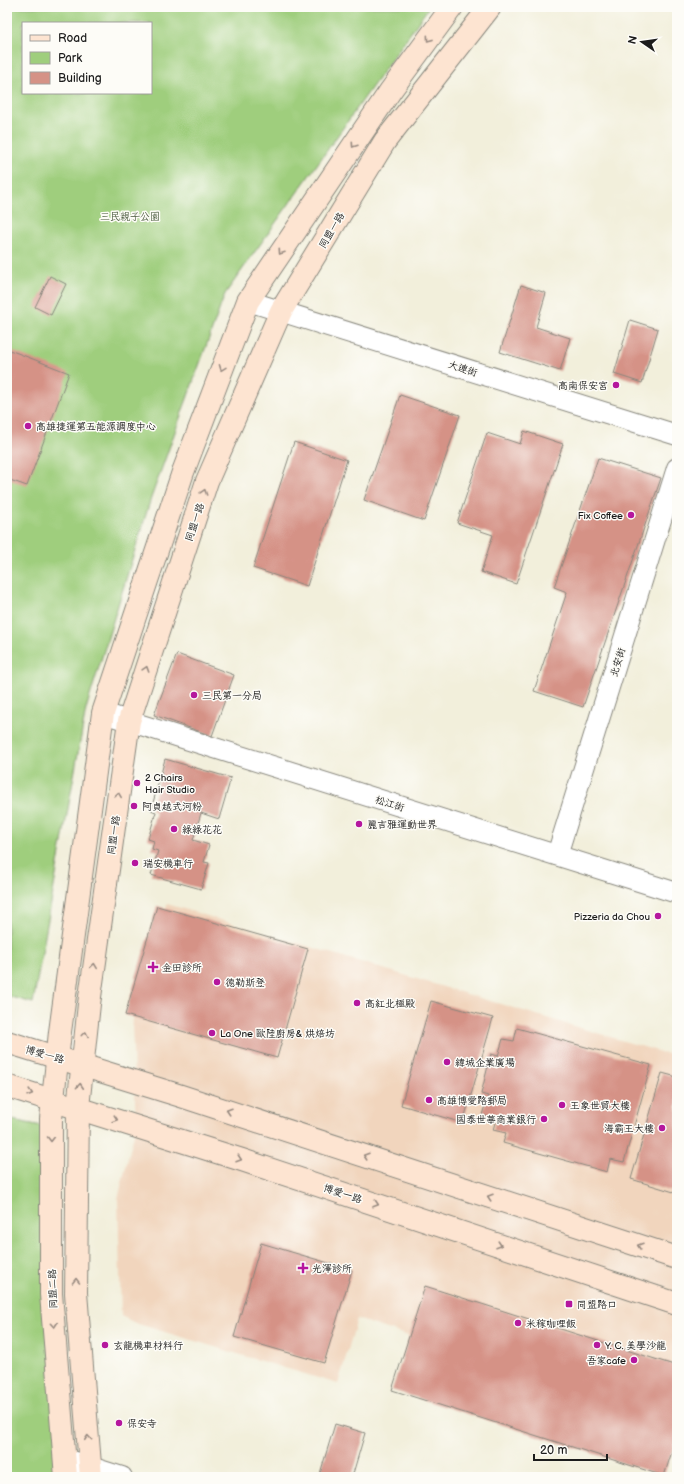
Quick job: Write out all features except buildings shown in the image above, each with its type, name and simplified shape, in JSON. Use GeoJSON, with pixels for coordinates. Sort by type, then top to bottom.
{"type":"FeatureCollection","features":[{"type":"Feature","properties":{"kind":"street"},"geometry":{"type":"LineString","coordinates":[[53,1100],[57,1057],[103,713],[183,472],[248,302],[391,90],[452,7]]}},
{"type":"Feature","properties":{"kind":"street","name":"同盟一路"},"geometry":{"type":"LineString","coordinates":[[78,1107],[82,1064],[129,721],[207,481],[281,311],[385,141],[490,7]]}},
{"type":"Feature","properties":{"kind":"street","name":"大連街"},"geometry":{"type":"LineString","coordinates":[[248,302],[677,435]]}},
{"type":"Feature","properties":{"kind":"street","name":"北安街"},"geometry":{"type":"LineString","coordinates":[[557,855],[677,468]]}},
{"type":"Feature","properties":{"kind":"street","name":"松江街"},"geometry":{"type":"LineString","coordinates":[[103,713],[677,893]]}},
{"type":"Feature","properties":{"kind":"street","name":"博愛一路"},"geometry":{"type":"LineString","coordinates":[[7,1042],[82,1064],[677,1258]]}},
{"type":"Feature","properties":{"kind":"street","name":"博愛一路"},"geometry":{"type":"LineString","coordinates":[[7,1086],[78,1107],[677,1304]]}},
{"type":"Feature","properties":{"kind":"street","name":"同盟二路"},"geometry":{"type":"LineString","coordinates":[[53,1100],[51,1120],[51,1294],[65,1468]]}},
{"type":"Feature","properties":{"kind":"street"},"geometry":{"type":"LineString","coordinates":[[78,1107],[76,1293],[90,1472]]}},
{"type":"Feature","properties":{"kind":"street"},"geometry":{"type":"LineString","coordinates":[[65,1468],[122,1477]]}},
{"type":"Feature","properties":{"kind":"shaded area"},"geometry":{"type":"Polygon","coordinates":[[[167,904],[677,1057],[677,1425],[357,1319],[338,1384],[135,1323],[121,1316],[118,1199],[136,1126],[132,1023],[167,904]]]}},
{"type":"Feature","properties":{"kind":"green space","name":"三民親子公園"},"geometry":{"type":"Polygon","coordinates":[[[7,7],[429,7],[225,294],[151,498],[86,709],[33,1003],[7,996],[7,7]]]}},
{"type":"Feature","properties":{"kind":"green space"},"geometry":{"type":"Polygon","coordinates":[[[7,1119],[42,1126],[65,1477],[7,1477],[7,1119]]]}},
{"type":"Feature","properties":{"kind":"place","name":"高南保安宮"},"geometry":{"type":"Point","coordinates":[616,385]}},
{"type":"Feature","properties":{"kind":"place","name":"高雄捷運第五能源調度中心"},"geometry":{"type":"Point","coordinates":[28,426]}},
{"type":"Feature","properties":{"kind":"place","name":"Fix Coffee"},"geometry":{"type":"Point","coordinates":[631,515]}},
{"type":"Feature","properties":{"kind":"place","name":"三民第一分局"},"geometry":{"type":"Point","coordinates":[194,695]}},
{"type":"Feature","properties":{"kind":"place","name":"2 Chairs Hair Studio"},"geometry":{"type":"Point","coordinates":[137,783]}},
{"type":"Feature","properties":{"kind":"place","name":"阿貞越式河粉"},"geometry":{"type":"Point","coordinates":[134,806]}},
{"type":"Feature","properties":{"kind":"place","name":"麗吉雅運動世界"},"geometry":{"type":"Point","coordinates":[359,824]}},
{"type":"Feature","properties":{"kind":"place","name":"綠綠花花"},"geometry":{"type":"Point","coordinates":[174,829]}},
{"type":"Feature","properties":{"kind":"place","name":"瑞安機車行"},"geometry":{"type":"Point","coordinates":[135,863]}},
{"type":"Feature","properties":{"kind":"place","name":"Pizzeria da Chou"},"geometry":{"type":"Point","coordinates":[658,916]}},
{"type":"Feature","properties":{"kind":"place","name":"金田診所"},"geometry":{"type":"Point","coordinates":[153,967]}},
{"type":"Feature","properties":{"kind":"place","name":"德勒斯登"},"geometry":{"type":"Point","coordinates":[217,982]}},
{"type":"Feature","properties":{"kind":"place","name":"高紅北極殿"},"geometry":{"type":"Point","coordinates":[357,1003]}},
{"type":"Feature","properties":{"kind":"place","name":"La One 歐陸廚房& 烘焙坊"},"geometry":{"type":"Point","coordinates":[212,1033]}},
{"type":"Feature","properties":{"kind":"place","name":"緯城企業廣場"},"geometry":{"type":"Point","coordinates":[447,1062]}},
{"type":"Feature","properties":{"kind":"place","name":"高雄博愛路郵局"},"geometry":{"type":"Point","coordinates":[429,1100]}},
{"type":"Feature","properties":{"kind":"place","name":"王象世貿大樓"},"geometry":{"type":"Point","coordinates":[562,1105]}},
{"type":"Feature","properties":{"kind":"place","name":"國泰世華商業銀行"},"geometry":{"type":"Point","coordinates":[544,1119]}},
{"type":"Feature","properties":{"kind":"place","name":"海霸王大樓"},"geometry":{"type":"Point","coordinates":[662,1128]}},
{"type":"Feature","properties":{"kind":"place","name":"光澤診所"},"geometry":{"type":"Point","coordinates":[303,1268]}},
{"type":"Feature","properties":{"kind":"place","name":"同盟路口"},"geometry":{"type":"Point","coordinates":[569,1304]}},
{"type":"Feature","properties":{"kind":"place","name":"米稼咖哩飯"},"geometry":{"type":"Point","coordinates":[518,1323]}},
{"type":"Feature","properties":{"kind":"place","name":"玄龍機車材料行"},"geometry":{"type":"Point","coordinates":[105,1345]}},
{"type":"Feature","properties":{"kind":"place","name":"Y. C. 美學沙龍"},"geometry":{"type":"Point","coordinates":[597,1345]}},
{"type":"Feature","properties":{"kind":"place","name":"吾家cafe"},"geometry":{"type":"Point","coordinates":[634,1360]}},
{"type":"Feature","properties":{"kind":"place","name":"保安寺"},"geometry":{"type":"Point","coordinates":[119,1423]}}]}
